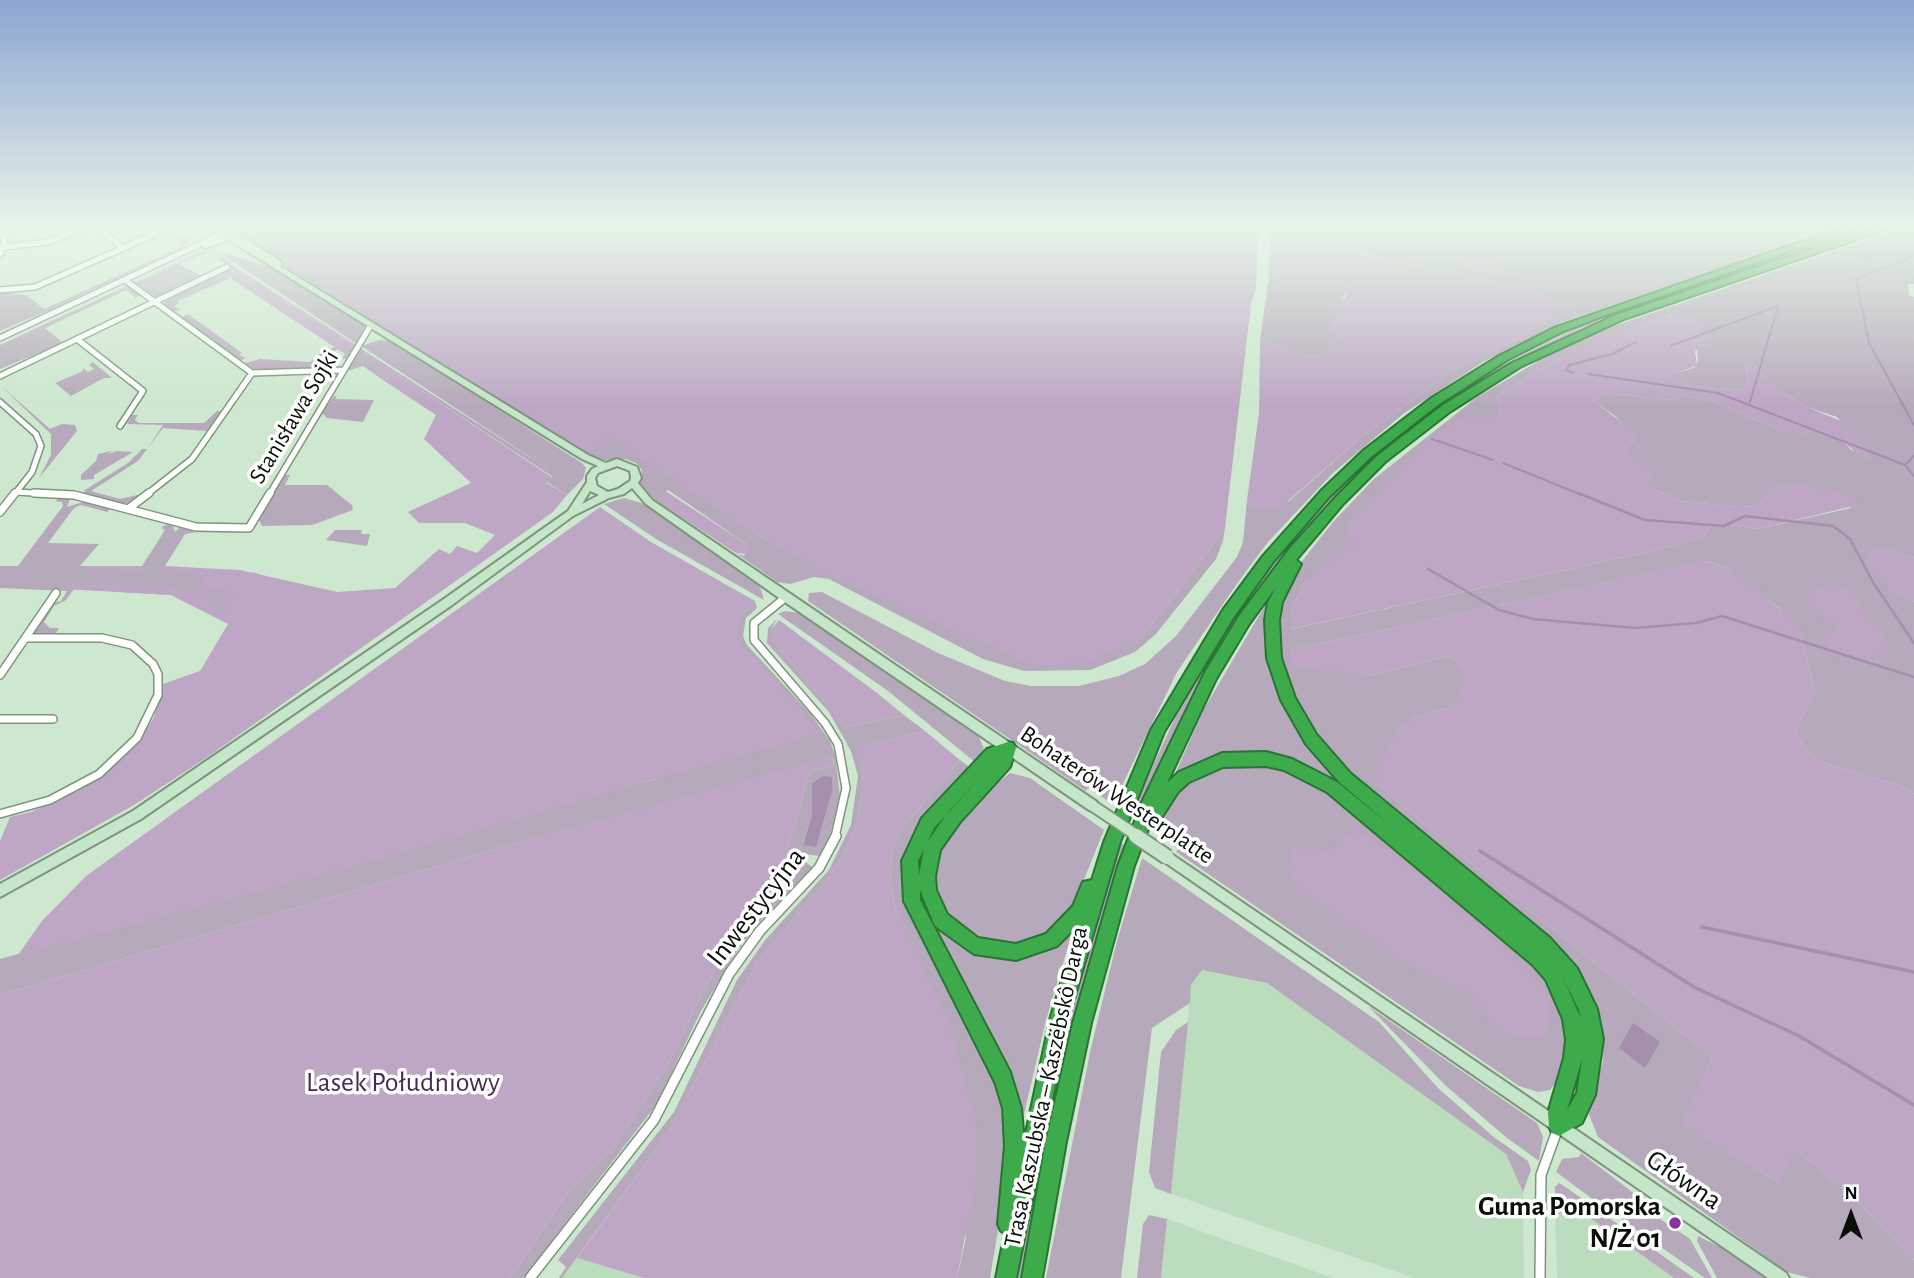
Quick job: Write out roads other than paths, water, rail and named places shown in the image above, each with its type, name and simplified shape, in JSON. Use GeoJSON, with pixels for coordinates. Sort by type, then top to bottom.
{"type":"FeatureCollection","features":[{"type":"Feature","properties":{"kind":"highway","name":"Trasa Kaszubska – Kaszëbskô Darga"},"geometry":{"type":"LineString","coordinates":[[1005,1278],[1060,1016],[1112,842],[1158,730],[1228,614],[1301,519],[1393,432],[1468,380],[1558,330],[1684,287]]}},
{"type":"Feature","properties":{"kind":"highway","name":"Trasa Kaszubska – Kaszëbskô Darga"},"geometry":{"type":"LineString","coordinates":[[1032,1278],[1056,1142],[1082,1023],[1126,866],[1151,800],[1210,676],[1244,620],[1315,526],[1381,459],[1413,433],[1480,386],[1536,355],[1620,317],[1711,287]]}},
{"type":"Feature","properties":{"kind":"highway"},"geometry":{"type":"LineString","coordinates":[[1126,866],[1173,787],[1204,766],[1222,760],[1266,759],[1287,764],[1322,781],[1514,938],[1552,974],[1563,995],[1575,1040],[1573,1058],[1557,1113],[1559,1126],[1575,1116],[1586,1095],[1594,1056],[1588,1009],[1570,974],[1544,944],[1345,778],[1311,739],[1284,691],[1274,658],[1272,620],[1284,581],[1315,526]]}},
{"type":"Feature","properties":{"kind":"highway"},"geometry":{"type":"LineString","coordinates":[[1008,748],[1005,762],[954,817],[932,848],[927,876],[928,890],[941,920],[956,934],[974,946],[1000,951],[1017,952],[1051,940],[1079,911],[1112,842]]}},
{"type":"Feature","properties":{"kind":"highway"},"geometry":{"type":"LineString","coordinates":[[1005,1278],[1015,1146],[1012,1108],[1003,1079],[919,919],[909,883],[911,861],[928,823],[992,754],[1008,748]]}},
{"type":"Feature","properties":{"kind":"main road"},"geometry":{"type":"LineString","coordinates":[[310,287],[599,468]]}},
{"type":"Feature","properties":{"kind":"main road"},"geometry":{"type":"LineString","coordinates":[[0,891],[137,815],[570,514],[607,495],[621,492],[633,483],[636,473],[630,465],[617,462],[599,468],[570,514]]}},
{"type":"Feature","properties":{"kind":"main road","name":"Bohaterów Westerplatte"},"geometry":{"type":"LineString","coordinates":[[633,483],[649,502]]}},
{"type":"Feature","properties":{"kind":"main road"},"geometry":{"type":"LineString","coordinates":[[590,484],[598,493],[607,495]]}},
{"type":"Feature","properties":{"kind":"main road","name":"Bohaterów Westerplatte"},"geometry":{"type":"LineString","coordinates":[[621,492],[649,502],[1559,1126]]}},
{"type":"Feature","properties":{"kind":"main road","name":"Główna"},"geometry":{"type":"LineString","coordinates":[[1559,1126],[1781,1278]]}},
{"type":"Feature","properties":{"kind":"street"},"geometry":{"type":"LineString","coordinates":[[0,290],[37,287]]}},
{"type":"Feature","properties":{"kind":"street"},"geometry":{"type":"LineString","coordinates":[[0,338],[111,287]]}},
{"type":"Feature","properties":{"kind":"street"},"geometry":{"type":"LineString","coordinates":[[134,287],[251,373],[344,370]]}},
{"type":"Feature","properties":{"kind":"street"},"geometry":{"type":"LineString","coordinates":[[0,376],[186,287]]}},
{"type":"Feature","properties":{"kind":"street","name":"Stanisława Sojki"},"geometry":{"type":"LineString","coordinates":[[128,509],[195,527],[249,528],[371,325]]}},
{"type":"Feature","properties":{"kind":"street"},"geometry":{"type":"LineString","coordinates":[[77,339],[144,394],[120,426]]}},
{"type":"Feature","properties":{"kind":"street"},"geometry":{"type":"LineString","coordinates":[[16,492],[71,494],[128,509],[192,459],[251,373]]}},
{"type":"Feature","properties":{"kind":"street"},"geometry":{"type":"LineString","coordinates":[[0,402],[36,434],[41,446],[36,465],[0,512]]}},
{"type":"Feature","properties":{"kind":"street"},"geometry":{"type":"LineString","coordinates":[[0,675],[56,593]]}},
{"type":"Feature","properties":{"kind":"street","name":"Inwestycyjna"},"geometry":{"type":"LineString","coordinates":[[530,1278],[654,1120],[729,974],[760,931],[819,868],[838,831],[846,788],[845,766],[838,744],[825,723],[754,640],[754,624],[786,597]]}},
{"type":"Feature","properties":{"kind":"street"},"geometry":{"type":"LineString","coordinates":[[0,814],[50,800],[99,774],[137,737],[158,695],[158,674],[153,664],[142,651],[132,645],[102,638],[26,638]]}},
{"type":"Feature","properties":{"kind":"street"},"geometry":{"type":"LineString","coordinates":[[0,719],[54,719]]}},
{"type":"Feature","properties":{"kind":"street"},"geometry":{"type":"LineString","coordinates":[[1540,1278],[1541,1175],[1559,1126]]}},
{"type":"Feature","properties":{"kind":"waterway"},"geometry":{"type":"LineString","coordinates":[[1858,287],[1869,343],[1914,425]]}},
{"type":"Feature","properties":{"kind":"waterway"},"geometry":{"type":"LineString","coordinates":[[1670,346],[1778,306],[1749,405]]}},
{"type":"Feature","properties":{"kind":"waterway"},"geometry":{"type":"LineString","coordinates":[[1574,373],[1566,370],[1569,365],[1612,354],[1636,342]]}},
{"type":"Feature","properties":{"kind":"waterway"},"geometry":{"type":"LineString","coordinates":[[1588,374],[1718,393],[1749,405]]}},
{"type":"Feature","properties":{"kind":"waterway"},"geometry":{"type":"LineString","coordinates":[[1749,405],[1905,465]]}},
{"type":"Feature","properties":{"kind":"waterway"},"geometry":{"type":"LineString","coordinates":[[1432,439],[1493,460]]}},
{"type":"Feature","properties":{"kind":"waterway"},"geometry":{"type":"LineString","coordinates":[[1905,465],[1914,456]]}},
{"type":"Feature","properties":{"kind":"waterway"},"geometry":{"type":"LineString","coordinates":[[1503,463],[1582,495]]}},
{"type":"Feature","properties":{"kind":"waterway"},"geometry":{"type":"LineString","coordinates":[[1905,465],[1914,476]]}},
{"type":"Feature","properties":{"kind":"waterway"},"geometry":{"type":"LineString","coordinates":[[1578,493],[1645,520],[1724,526],[1745,516],[1833,526],[1850,539],[1874,584],[1914,643]]}},
{"type":"Feature","properties":{"kind":"waterway"},"geometry":{"type":"LineString","coordinates":[[1428,569],[1499,610],[1533,619],[1635,628],[1696,623],[1722,616],[1914,677]]}},
{"type":"Feature","properties":{"kind":"waterway"},"geometry":{"type":"LineString","coordinates":[[1480,851],[1694,987],[1799,1036],[1914,1105]]}},
{"type":"Feature","properties":{"kind":"waterway"},"geometry":{"type":"LineString","coordinates":[[1702,927],[1914,972]]}},
{"type":"Feature","properties":{"kind":"place","name":"Guma Pomorska N/Ż 01"},"geometry":{"type":"Point","coordinates":[1675,1223]}},
{"type":"Feature","properties":{"kind":"park label","name":"Lasek Południowy"},"geometry":{"type":"Point","coordinates":[403,1083]}}]}
